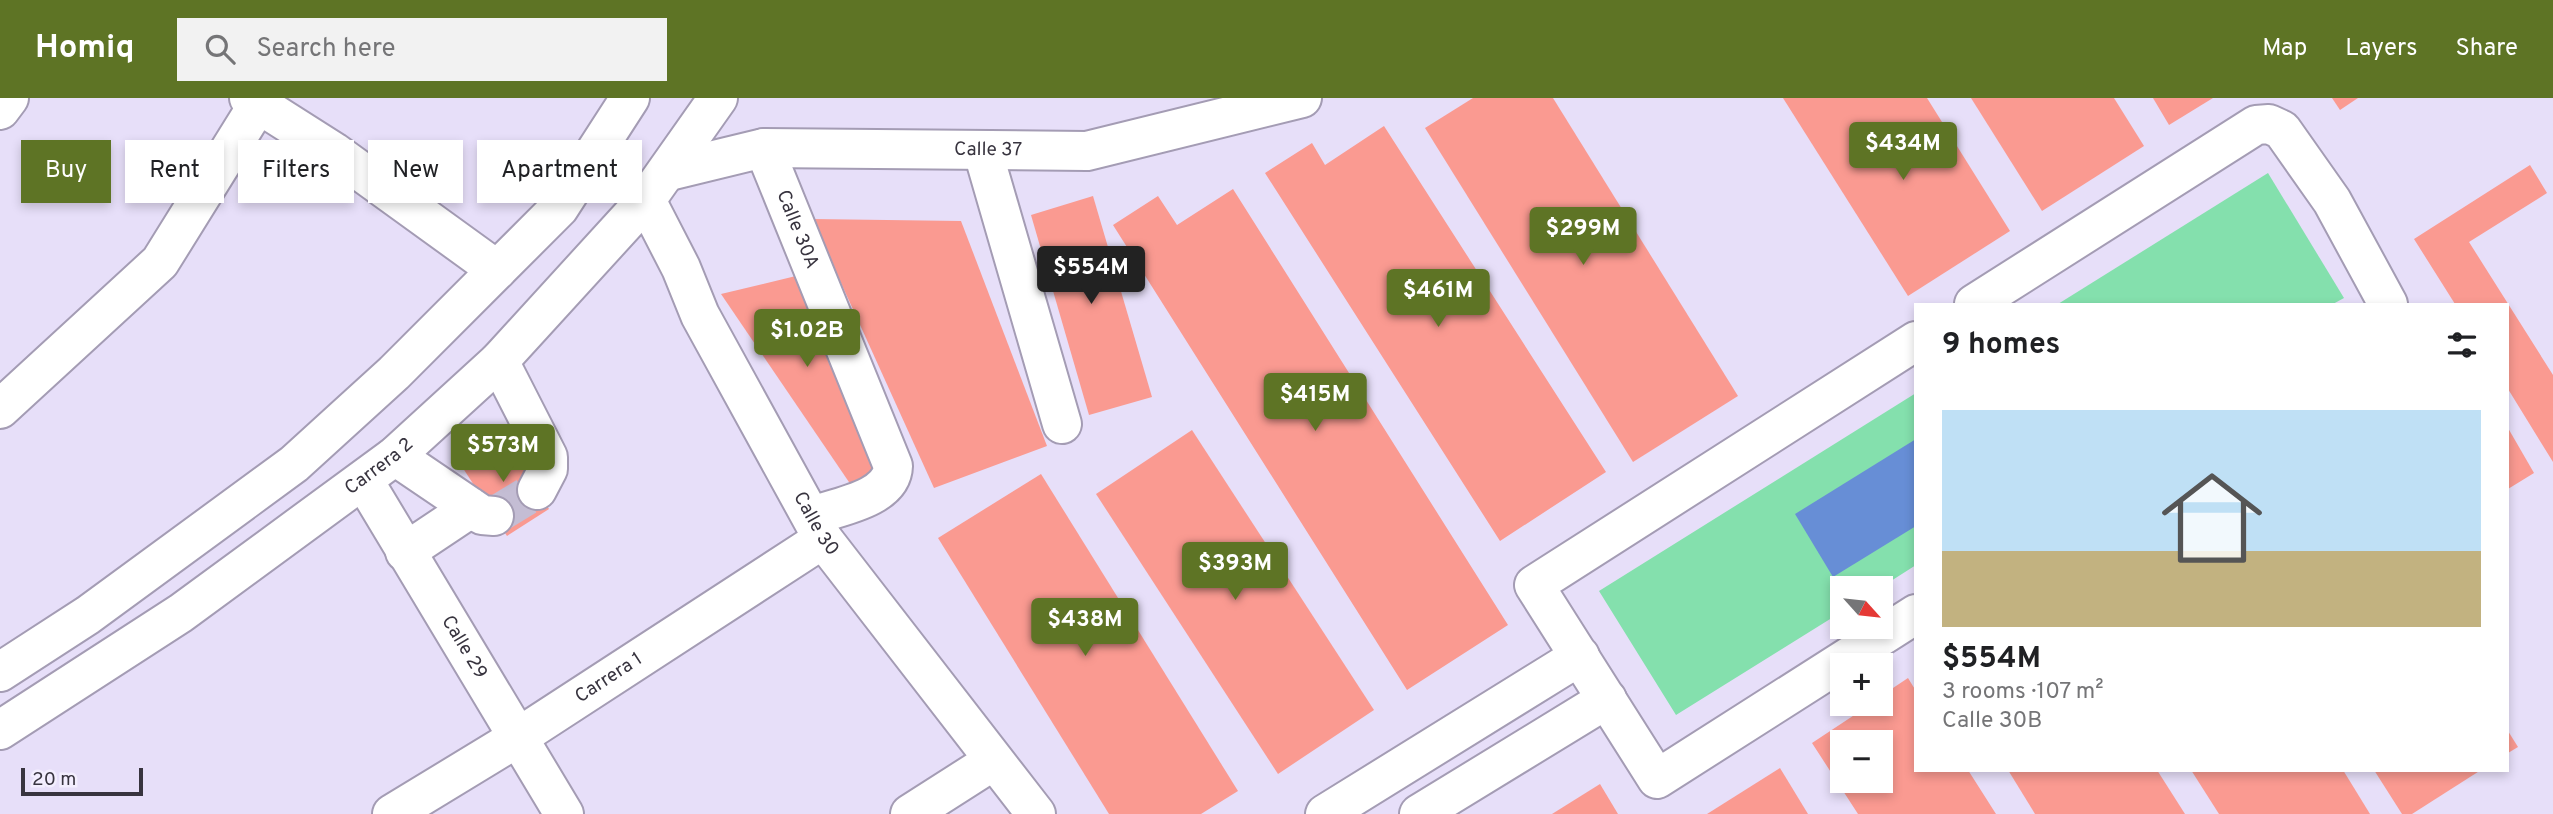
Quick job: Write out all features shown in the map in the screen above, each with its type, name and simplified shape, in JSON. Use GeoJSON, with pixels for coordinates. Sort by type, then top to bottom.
{"type":"FeatureCollection","features":[{"type":"Feature","properties":{"kind":"street"},"geometry":{"type":"LineString","coordinates":[[0,110],[9,98]]}},
{"type":"Feature","properties":{"kind":"street"},"geometry":{"type":"LineString","coordinates":[[0,672],[88,615],[294,464],[394,373],[559,208],[630,98]]}},
{"type":"Feature","properties":{"kind":"street","name":"Carrera 2"},"geometry":{"type":"LineString","coordinates":[[0,730],[181,613],[395,456],[499,361],[658,186],[718,98]]}},
{"type":"Feature","properties":{"kind":"street","name":"Calle 37"},"geometry":{"type":"LineString","coordinates":[[658,186],[764,148],[1087,151],[1302,98]]}},
{"type":"Feature","properties":{"kind":"street"},"geometry":{"type":"LineString","coordinates":[[0,409],[159,262],[257,100],[497,270]]}},
{"type":"Feature","properties":{"kind":"street"},"geometry":{"type":"LineString","coordinates":[[1976,303],[2256,125],[2269,124],[2282,131],[2332,201],[2387,303]]}},
{"type":"Feature","properties":{"kind":"street","name":"Calle 30A"},"geometry":{"type":"LineString","coordinates":[[764,148],[893,466]]}},
{"type":"Feature","properties":{"kind":"street"},"geometry":{"type":"LineString","coordinates":[[983,152],[1062,424]]}},
{"type":"Feature","properties":{"kind":"street","name":"Calle 30"},"geometry":{"type":"LineString","coordinates":[[658,186],[681,268],[700,315],[817,527],[1035,814]]}},
{"type":"Feature","properties":{"kind":"street"},"geometry":{"type":"LineString","coordinates":[[1914,342],[1534,585],[1657,779],[1914,615]]}},
{"type":"Feature","properties":{"kind":"street"},"geometry":{"type":"LineString","coordinates":[[499,361],[548,457],[548,469],[537,490]]}},
{"type":"Feature","properties":{"kind":"street"},"geometry":{"type":"LineString","coordinates":[[395,456],[482,512],[405,552]]}},
{"type":"Feature","properties":{"kind":"street","name":"Carrera 1"},"geometry":{"type":"LineString","coordinates":[[392,814],[517,738],[817,527],[883,490],[893,475],[893,466]]}},
{"type":"Feature","properties":{"kind":"street","name":"Calle 29"},"geometry":{"type":"LineString","coordinates":[[364,481],[564,814]]}},
{"type":"Feature","properties":{"kind":"street"},"geometry":{"type":"LineString","coordinates":[[1325,814],[1580,656]]}},
{"type":"Feature","properties":{"kind":"street"},"geometry":{"type":"LineString","coordinates":[[1419,814],[1607,699]]}},
{"type":"Feature","properties":{"kind":"street"},"geometry":{"type":"LineString","coordinates":[[910,814],[993,761]]}},
{"type":"Feature","properties":{"kind":"green space"},"geometry":{"type":"Polygon","coordinates":[[[2268,173],[2344,298],[2335,303],[2060,303],[2268,173]]]}},
{"type":"Feature","properties":{"kind":"green space"},"geometry":{"type":"Polygon","coordinates":[[[1914,394],[1914,566],[1894,579],[1894,576],[1830,576],[1830,619],[1676,715],[1599,591],[1914,394]]]}},
{"type":"Feature","properties":{"kind":"water"},"geometry":{"type":"Polygon","coordinates":[[[1914,440],[1914,527],[1832,576],[1795,514],[1914,440]]]}},
{"type":"Feature","properties":{"kind":"building"},"geometry":{"type":"Polygon","coordinates":[[[1473,98],[1553,98],[1738,396],[1633,462],[1425,128],[1473,98]]]}},
{"type":"Feature","properties":{"kind":"building"},"geometry":{"type":"Polygon","coordinates":[[[1783,98],[1927,98],[2010,231],[1908,296],[1783,98]]]}},
{"type":"Feature","properties":{"kind":"building"},"geometry":{"type":"Polygon","coordinates":[[[1971,98],[2114,98],[2144,146],[2042,211],[1971,98]]]}},
{"type":"Feature","properties":{"kind":"building"},"geometry":{"type":"Polygon","coordinates":[[[2153,98],[2213,98],[2169,125],[2153,98]]]}},
{"type":"Feature","properties":{"kind":"building"},"geometry":{"type":"Polygon","coordinates":[[[2332,98],[2358,98],[2340,110],[2332,98]]]}},
{"type":"Feature","properties":{"kind":"building"},"geometry":{"type":"Polygon","coordinates":[[[1384,126],[1606,472],[1500,541],[1265,173],[1312,143],[1325,165],[1384,126]]]}},
{"type":"Feature","properties":{"kind":"building"},"geometry":{"type":"Polygon","coordinates":[[[2530,165],[2547,193],[2469,242],[2508,303],[2454,303],[2414,239],[2530,165]]]}},
{"type":"Feature","properties":{"kind":"building"},"geometry":{"type":"Polygon","coordinates":[[[1233,189],[1508,625],[1407,690],[1113,225],[1158,196],[1177,225],[1233,189]]]}},
{"type":"Feature","properties":{"kind":"building"},"geometry":{"type":"Polygon","coordinates":[[[1093,196],[1152,397],[1089,415],[1031,215],[1093,196]]]}},
{"type":"Feature","properties":{"kind":"building"},"geometry":{"type":"Polygon","coordinates":[[[812,219],[961,221],[1047,446],[934,488],[812,219]]]}},
{"type":"Feature","properties":{"kind":"building"},"geometry":{"type":"Polygon","coordinates":[[[800,275],[883,474],[853,488],[721,294],[800,275]]]}},
{"type":"Feature","properties":{"kind":"building"},"geometry":{"type":"Polygon","coordinates":[[[2509,305],[2553,375],[2553,462],[2509,391],[2509,305]]]}},
{"type":"Feature","properties":{"kind":"building"},"geometry":{"type":"Polygon","coordinates":[[[1192,430],[1374,710],[1278,774],[1096,494],[1192,430]]]}},
{"type":"Feature","properties":{"kind":"building"},"geometry":{"type":"Polygon","coordinates":[[[2509,430],[2534,473],[2509,488],[2509,430]]]}},
{"type":"Feature","properties":{"kind":"building"},"geometry":{"type":"Polygon","coordinates":[[[500,432],[549,509],[507,536],[457,459],[500,432]]]}},
{"type":"Feature","properties":{"kind":"building"},"geometry":{"type":"Polygon","coordinates":[[[1041,474],[1238,791],[1201,814],[1109,814],[938,538],[1041,474]]]}},
{"type":"Feature","properties":{"kind":"building"},"geometry":{"type":"Polygon","coordinates":[[[1908,678],[1914,688],[1914,772],[1969,772],[1996,814],[1858,814],[1844,793],[1893,793],[1893,730],[1832,730],[1853,716],[1893,716],[1893,688],[1908,678]]]}},
{"type":"Feature","properties":{"kind":"building"},"geometry":{"type":"Polygon","coordinates":[[[1830,731],[1830,771],[1812,743],[1830,731]]]}},
{"type":"Feature","properties":{"kind":"building"},"geometry":{"type":"Polygon","coordinates":[[[2509,733],[2518,747],[2509,752],[2509,733]]]}},
{"type":"Feature","properties":{"kind":"building"},"geometry":{"type":"Polygon","coordinates":[[[1780,768],[1808,814],[1707,814],[1780,768]]]}},
{"type":"Feature","properties":{"kind":"building"},"geometry":{"type":"Polygon","coordinates":[[[2009,772],[2158,772],[2185,814],[2035,814],[2009,772]]]}},
{"type":"Feature","properties":{"kind":"building"},"geometry":{"type":"Polygon","coordinates":[[[2192,772],[2344,772],[2370,814],[2219,814],[2192,772]]]}},
{"type":"Feature","properties":{"kind":"building"},"geometry":{"type":"Polygon","coordinates":[[[2375,772],[2478,772],[2412,814],[2402,814],[2375,772]]]}},
{"type":"Feature","properties":{"kind":"building"},"geometry":{"type":"Polygon","coordinates":[[[1600,784],[1618,814],[1552,814],[1600,784]]]}},
{"type":"Feature","properties":{"kind":"tunnel"},"geometry":{"type":"LineString","coordinates":[[494,516],[537,490]]}}]}
